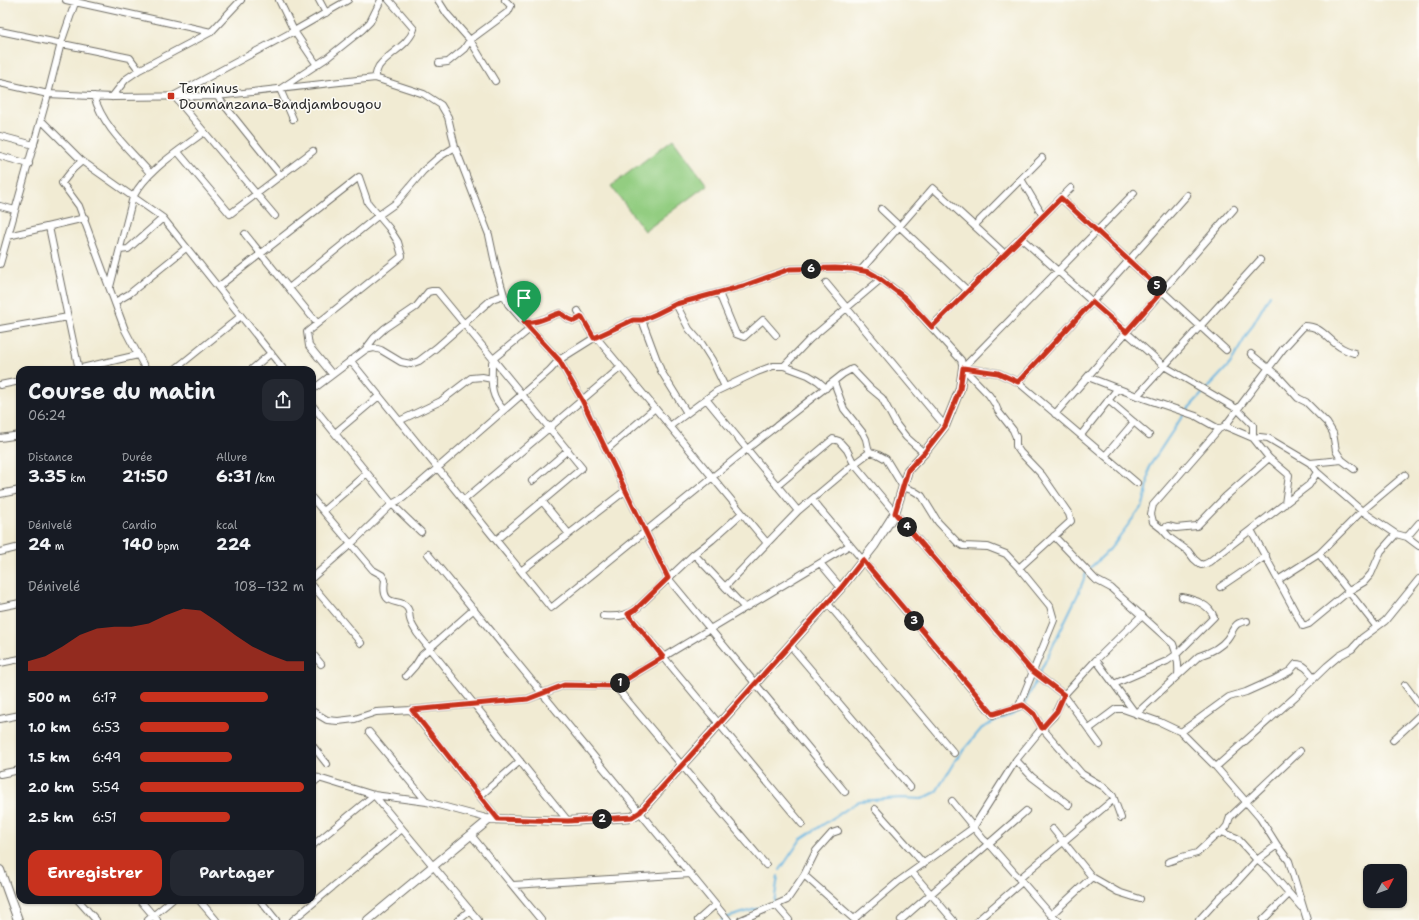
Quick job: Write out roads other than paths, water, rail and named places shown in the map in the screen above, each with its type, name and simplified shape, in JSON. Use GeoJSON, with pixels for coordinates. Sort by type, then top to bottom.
{"type":"FeatureCollection","features":[{"type":"Feature","properties":{"kind":"street"},"geometry":{"type":"LineString","coordinates":[[66,0],[211,32]]}},
{"type":"Feature","properties":{"kind":"street"},"geometry":{"type":"LineString","coordinates":[[112,97],[126,80],[139,70],[211,32],[240,0]]}},
{"type":"Feature","properties":{"kind":"street"},"geometry":{"type":"LineString","coordinates":[[278,0],[294,31],[317,65]]}},
{"type":"Feature","properties":{"kind":"street"},"geometry":{"type":"LineString","coordinates":[[319,0],[326,13]]}},
{"type":"Feature","properties":{"kind":"street"},"geometry":{"type":"LineString","coordinates":[[174,96],[348,0]]}},
{"type":"Feature","properties":{"kind":"street"},"geometry":{"type":"LineString","coordinates":[[280,89],[317,65],[370,22],[381,0]]}},
{"type":"Feature","properties":{"kind":"street"},"geometry":{"type":"LineString","coordinates":[[375,78],[378,67],[405,44],[414,29],[388,0]]}},
{"type":"Feature","properties":{"kind":"street"},"geometry":{"type":"LineString","coordinates":[[438,0],[447,14],[470,40],[495,81]]}},
{"type":"Feature","properties":{"kind":"street"},"geometry":{"type":"LineString","coordinates":[[439,63],[448,62],[464,49],[470,40],[508,12],[511,6],[506,0]]}},
{"type":"Feature","properties":{"kind":"street"},"geometry":{"type":"LineString","coordinates":[[0,262],[29,164],[61,44],[75,1]]}},
{"type":"Feature","properties":{"kind":"street"},"geometry":{"type":"LineString","coordinates":[[0,31],[130,58],[139,70]]}},
{"type":"Feature","properties":{"kind":"street"},"geometry":{"type":"LineString","coordinates":[[0,83],[48,94],[112,97],[217,96],[375,78],[424,94],[441,105],[448,117],[455,147],[489,235],[496,268],[508,304],[559,360],[582,400],[668,578],[845,792]]}},
{"type":"Feature","properties":{"kind":"street"},"geometry":{"type":"LineString","coordinates":[[280,89],[293,119]]}},
{"type":"Feature","properties":{"kind":"street"},"geometry":{"type":"LineString","coordinates":[[94,96],[98,109],[105,122],[150,173]]}},
{"type":"Feature","properties":{"kind":"street"},"geometry":{"type":"LineString","coordinates":[[174,96],[274,216]]}},
{"type":"Feature","properties":{"kind":"street"},"geometry":{"type":"LineString","coordinates":[[217,96],[281,176]]}},
{"type":"Feature","properties":{"kind":"street"},"geometry":{"type":"LineString","coordinates":[[41,120],[82,161],[163,218],[281,366]]}},
{"type":"Feature","properties":{"kind":"street"},"geometry":{"type":"LineString","coordinates":[[110,288],[133,198],[138,188],[150,173],[204,132]]}},
{"type":"Feature","properties":{"kind":"street"},"geometry":{"type":"LineString","coordinates":[[0,136],[34,145]]}},
{"type":"Feature","properties":{"kind":"street"},"geometry":{"type":"LineString","coordinates":[[289,288],[396,203],[423,171],[439,157],[455,147]]}},
{"type":"Feature","properties":{"kind":"street"},"geometry":{"type":"LineString","coordinates":[[178,152],[230,214],[313,152]]}},
{"type":"Feature","properties":{"kind":"street"},"geometry":{"type":"LineString","coordinates":[[0,156],[29,164]]}},
{"type":"Feature","properties":{"kind":"street"},"geometry":{"type":"LineString","coordinates":[[974,226],[1042,158]]}},
{"type":"Feature","properties":{"kind":"street"},"geometry":{"type":"LineString","coordinates":[[82,161],[72,169],[62,183],[80,206],[125,330],[144,366]]}},
{"type":"Feature","properties":{"kind":"street"},"geometry":{"type":"LineString","coordinates":[[218,287],[359,177],[368,203],[379,215],[398,242],[402,256],[307,332],[307,341],[309,346],[332,374]]}},
{"type":"Feature","properties":{"kind":"street"},"geometry":{"type":"LineString","coordinates":[[1020,179],[1043,216]]}},
{"type":"Feature","properties":{"kind":"street"},"geometry":{"type":"LineString","coordinates":[[861,270],[933,188],[1005,254]]}},
{"type":"Feature","properties":{"kind":"street"},"geometry":{"type":"LineString","coordinates":[[932,327],[1071,188]]}},
{"type":"Feature","properties":{"kind":"street"},"geometry":{"type":"LineString","coordinates":[[963,368],[1134,193]]}},
{"type":"Feature","properties":{"kind":"street"},"geometry":{"type":"LineString","coordinates":[[1018,382],[1092,302],[1187,195]]}},
{"type":"Feature","properties":{"kind":"street"},"geometry":{"type":"LineString","coordinates":[[1061,198],[1226,350]]}},
{"type":"Feature","properties":{"kind":"street"},"geometry":{"type":"LineString","coordinates":[[0,206],[15,210]]}},
{"type":"Feature","properties":{"kind":"street"},"geometry":{"type":"LineString","coordinates":[[881,208],[968,291]]}},
{"type":"Feature","properties":{"kind":"street"},"geometry":{"type":"LineString","coordinates":[[1055,414],[1234,209]]}},
{"type":"Feature","properties":{"kind":"street"},"geometry":{"type":"LineString","coordinates":[[8,236],[85,218]]}},
{"type":"Feature","properties":{"kind":"street"},"geometry":{"type":"LineString","coordinates":[[120,250],[128,249],[163,218]]}},
{"type":"Feature","properties":{"kind":"street"},"geometry":{"type":"LineString","coordinates":[[49,227],[68,317],[76,366]]}},
{"type":"Feature","properties":{"kind":"street"},"geometry":{"type":"LineString","coordinates":[[246,234],[317,323]]}},
{"type":"Feature","properties":{"kind":"street"},"geometry":{"type":"LineString","coordinates":[[1020,238],[1164,366],[1237,409],[1253,425],[1253,438],[1269,458],[1289,475],[1285,504]]}},
{"type":"Feature","properties":{"kind":"street"},"geometry":{"type":"LineString","coordinates":[[115,302],[129,294],[186,248]]}},
{"type":"Feature","properties":{"kind":"street"},"geometry":{"type":"LineString","coordinates":[[1138,396],[1260,260]]}},
{"type":"Feature","properties":{"kind":"street"},"geometry":{"type":"LineString","coordinates":[[316,575],[351,544],[392,504],[403,498],[438,468],[550,370],[559,360],[595,337],[633,320],[642,320],[676,304],[790,269],[835,268],[861,270],[869,272],[881,279],[904,297],[961,360],[963,368],[960,389],[945,426],[924,453],[908,470],[895,513],[874,546],[828,604],[640,812],[632,817],[568,821],[494,819],[427,802],[374,795],[316,777]]}},
{"type":"Feature","properties":{"kind":"street"},"geometry":{"type":"LineString","coordinates":[[784,366],[810,339],[881,279]]}},
{"type":"Feature","properties":{"kind":"street"},"geometry":{"type":"LineString","coordinates":[[826,283],[945,426]]}},
{"type":"Feature","properties":{"kind":"street"},"geometry":{"type":"LineString","coordinates":[[316,387],[365,350],[385,328],[416,307],[424,297],[432,291],[436,291],[464,323],[582,468],[496,540]]}},
{"type":"Feature","properties":{"kind":"street"},"geometry":{"type":"LineString","coordinates":[[719,292],[736,334],[744,337],[763,320],[776,335]]}},
{"type":"Feature","properties":{"kind":"street"},"geometry":{"type":"LineString","coordinates":[[365,350],[374,348],[381,350],[400,362],[411,364],[420,361],[492,299],[504,295]]}},
{"type":"Feature","properties":{"kind":"street"},"geometry":{"type":"LineString","coordinates":[[676,304],[689,329],[702,344],[712,360],[725,387]]}},
{"type":"Feature","properties":{"kind":"street"},"geometry":{"type":"LineString","coordinates":[[578,311],[595,337],[767,543]]}},
{"type":"Feature","properties":{"kind":"street"},"geometry":{"type":"LineString","coordinates":[[524,322],[531,323],[541,321],[560,313],[574,321],[582,317]]}},
{"type":"Feature","properties":{"kind":"street"},"geometry":{"type":"LineString","coordinates":[[179,366],[241,316]]}},
{"type":"Feature","properties":{"kind":"street"},"geometry":{"type":"LineString","coordinates":[[0,329],[68,317]]}},
{"type":"Feature","properties":{"kind":"street"},"geometry":{"type":"LineString","coordinates":[[642,320],[661,371],[687,413]]}},
{"type":"Feature","properties":{"kind":"street"},"geometry":{"type":"LineString","coordinates":[[1317,472],[1309,485],[1209,562],[1202,565],[1153,522],[1151,514],[1153,505],[1219,429],[1225,426],[1282,349],[1304,326],[1312,326],[1321,330],[1341,348],[1354,353]]}},
{"type":"Feature","properties":{"kind":"street"},"geometry":{"type":"LineString","coordinates":[[504,410],[497,403],[494,396],[492,379],[493,359],[530,329]]}},
{"type":"Feature","properties":{"kind":"street"},"geometry":{"type":"LineString","coordinates":[[256,366],[271,353]]}},
{"type":"Feature","properties":{"kind":"street"},"geometry":{"type":"LineString","coordinates":[[1251,354],[1278,376],[1298,398],[1311,406],[1327,422],[1333,433],[1336,451],[1342,460],[1354,469]]}},
{"type":"Feature","properties":{"kind":"street"},"geometry":{"type":"LineString","coordinates":[[93,366],[138,355]]}},
{"type":"Feature","properties":{"kind":"street"},"geometry":{"type":"LineString","coordinates":[[350,360],[551,608],[747,449],[843,374],[852,369],[882,398],[896,424],[906,437],[924,453]]}},
{"type":"Feature","properties":{"kind":"street"},"geometry":{"type":"LineString","coordinates":[[670,426],[717,391],[773,366],[784,366],[808,375],[826,388]]}},
{"type":"Feature","properties":{"kind":"street"},"geometry":{"type":"LineString","coordinates":[[464,500],[621,367]]}},
{"type":"Feature","properties":{"kind":"street"},"geometry":{"type":"LineString","coordinates":[[963,368],[998,373],[1018,382],[1137,483]]}},
{"type":"Feature","properties":{"kind":"street"},"geometry":{"type":"LineString","coordinates":[[963,368],[989,395],[998,411],[1013,430],[1016,437],[1016,446],[1042,475],[1070,514],[1071,521],[1019,568]]}},
{"type":"Feature","properties":{"kind":"street"},"geometry":{"type":"LineString","coordinates":[[399,421],[441,401],[471,378],[482,377],[492,379]]}},
{"type":"Feature","properties":{"kind":"street"},"geometry":{"type":"LineString","coordinates":[[1088,377],[1196,416],[1219,429]]}},
{"type":"Feature","properties":{"kind":"street"},"geometry":{"type":"LineString","coordinates":[[0,385],[16,382]]}},
{"type":"Feature","properties":{"kind":"street"},"geometry":{"type":"LineString","coordinates":[[834,382],[844,410],[863,433],[870,452]]}},
{"type":"Feature","properties":{"kind":"street"},"geometry":{"type":"LineString","coordinates":[[1080,435],[1118,388]]}},
{"type":"Feature","properties":{"kind":"street"},"geometry":{"type":"LineString","coordinates":[[335,433],[379,396]]}},
{"type":"Feature","properties":{"kind":"street"},"geometry":{"type":"LineString","coordinates":[[706,399],[798,511]]}},
{"type":"Feature","properties":{"kind":"street"},"geometry":{"type":"LineString","coordinates":[[1108,400],[1149,435]]}},
{"type":"Feature","properties":{"kind":"street"},"geometry":{"type":"LineString","coordinates":[[606,450],[655,408]]}},
{"type":"Feature","properties":{"kind":"street"},"geometry":{"type":"LineString","coordinates":[[316,410],[392,504],[421,532]]}},
{"type":"Feature","properties":{"kind":"street"},"geometry":{"type":"LineString","coordinates":[[1106,456],[1134,422]]}},
{"type":"Feature","properties":{"kind":"street"},"geometry":{"type":"LineString","coordinates":[[1225,426],[1253,438],[1268,438],[1310,463],[1317,472],[1362,512],[1396,534],[1407,537],[1419,546]]}},
{"type":"Feature","properties":{"kind":"street"},"geometry":{"type":"LineString","coordinates":[[0,438],[16,435]]}},
{"type":"Feature","properties":{"kind":"street"},"geometry":{"type":"LineString","coordinates":[[777,486],[832,439],[839,441],[847,450],[854,464],[895,513],[1032,671],[1064,695],[1100,745]]}},
{"type":"Feature","properties":{"kind":"street"},"geometry":{"type":"LineString","coordinates":[[532,481],[568,450]]}},
{"type":"Feature","properties":{"kind":"street"},"geometry":{"type":"LineString","coordinates":[[725,587],[798,511],[870,452]]}},
{"type":"Feature","properties":{"kind":"street"},"geometry":{"type":"LineString","coordinates":[[870,452],[886,459],[903,487],[922,496],[938,522],[958,543],[963,546],[988,547],[1006,554],[1050,606],[1054,620],[1019,706]]}},
{"type":"Feature","properties":{"kind":"street"},"geometry":{"type":"LineString","coordinates":[[1162,529],[1168,526],[1176,528],[1197,526],[1269,458]]}},
{"type":"Feature","properties":{"kind":"street"},"geometry":{"type":"LineString","coordinates":[[1310,463],[1342,460]]}},
{"type":"Feature","properties":{"kind":"street"},"geometry":{"type":"LineString","coordinates":[[323,511],[367,474]]}},
{"type":"Feature","properties":{"kind":"street"},"geometry":{"type":"LineString","coordinates":[[1278,580],[1319,554],[1362,512],[1405,475]]}},
{"type":"Feature","properties":{"kind":"street"},"geometry":{"type":"LineString","coordinates":[[521,571],[626,490]]}},
{"type":"Feature","properties":{"kind":"street"},"geometry":{"type":"LineString","coordinates":[[0,494],[16,491]]}},
{"type":"Feature","properties":{"kind":"street"},"geometry":{"type":"LineString","coordinates":[[812,500],[993,714],[1023,705],[1034,714],[1042,728],[1082,774],[1104,787],[1113,796],[1121,818]]}},
{"type":"Feature","properties":{"kind":"street"},"geometry":{"type":"LineString","coordinates":[[542,501],[569,534]]}},
{"type":"Feature","properties":{"kind":"street"},"geometry":{"type":"LineString","coordinates":[[316,503],[373,570],[382,575],[385,580],[384,588],[388,600],[401,603],[408,609],[412,624],[568,821]]}},
{"type":"Feature","properties":{"kind":"street"},"geometry":{"type":"LineString","coordinates":[[603,616],[612,617],[628,614],[635,610],[694,554],[742,513]]}},
{"type":"Feature","properties":{"kind":"street"},"geometry":{"type":"LineString","coordinates":[[1407,537],[1419,524]]}},
{"type":"Feature","properties":{"kind":"street"},"geometry":{"type":"LineString","coordinates":[[1251,530],[1303,626],[1309,624],[1349,591],[1364,582],[1371,574],[1381,552],[1396,534]]}},
{"type":"Feature","properties":{"kind":"street"},"geometry":{"type":"LineString","coordinates":[[1054,536],[1096,580],[1111,588],[1173,644],[1177,654],[1178,675]]}},
{"type":"Feature","properties":{"kind":"street"},"geometry":{"type":"LineString","coordinates":[[316,713],[327,720],[338,721],[355,719],[376,712],[528,699],[564,685],[615,686],[850,545]]}},
{"type":"Feature","properties":{"kind":"street"},"geometry":{"type":"LineString","coordinates":[[0,552],[16,548]]}},
{"type":"Feature","properties":{"kind":"street"},"geometry":{"type":"LineString","coordinates":[[428,554],[728,920]]}},
{"type":"Feature","properties":{"kind":"street"},"geometry":{"type":"LineString","coordinates":[[694,554],[745,608]]}},
{"type":"Feature","properties":{"kind":"street"},"geometry":{"type":"LineString","coordinates":[[1319,554],[1376,626]]}},
{"type":"Feature","properties":{"kind":"street"},"geometry":{"type":"LineString","coordinates":[[1220,587],[1266,556]]}},
{"type":"Feature","properties":{"kind":"street"},"geometry":{"type":"LineString","coordinates":[[820,563],[841,588]]}},
{"type":"Feature","properties":{"kind":"street"},"geometry":{"type":"LineString","coordinates":[[1216,767],[1339,656],[1352,649],[1376,626],[1385,621],[1419,579]]}},
{"type":"Feature","properties":{"kind":"street"},"geometry":{"type":"LineString","coordinates":[[316,590],[360,643]]}},
{"type":"Feature","properties":{"kind":"street"},"geometry":{"type":"LineString","coordinates":[[1114,684],[1167,661],[1177,654],[1214,617],[1206,606],[1199,602],[1182,597]]}},
{"type":"Feature","properties":{"kind":"street"},"geometry":{"type":"LineString","coordinates":[[0,607],[16,604]]}},
{"type":"Feature","properties":{"kind":"street"},"geometry":{"type":"LineString","coordinates":[[828,604],[954,754]]}},
{"type":"Feature","properties":{"kind":"street"},"geometry":{"type":"LineString","coordinates":[[406,676],[430,647],[474,610]]}},
{"type":"Feature","properties":{"kind":"street"},"geometry":{"type":"LineString","coordinates":[[628,614],[802,824]]}},
{"type":"Feature","properties":{"kind":"street"},"geometry":{"type":"LineString","coordinates":[[804,876],[854,920],[899,881],[973,828],[1016,760],[1057,711],[1064,695],[1096,660],[1142,616]]}},
{"type":"Feature","properties":{"kind":"street"},"geometry":{"type":"LineString","coordinates":[[1136,714],[1199,656],[1209,653],[1227,639],[1234,626],[1240,622],[1247,621]]}},
{"type":"Feature","properties":{"kind":"street"},"geometry":{"type":"LineString","coordinates":[[790,645],[910,787]]}},
{"type":"Feature","properties":{"kind":"street"},"geometry":{"type":"LineString","coordinates":[[316,658],[321,664]]}},
{"type":"Feature","properties":{"kind":"street"},"geometry":{"type":"LineString","coordinates":[[0,663],[16,660]]}},
{"type":"Feature","properties":{"kind":"street"},"geometry":{"type":"LineString","coordinates":[[1096,660],[1136,714]]}},
{"type":"Feature","properties":{"kind":"street"},"geometry":{"type":"LineString","coordinates":[[1182,732],[1229,697],[1246,692],[1275,679],[1290,671],[1296,664],[1301,664],[1306,667],[1314,678]]}},
{"type":"Feature","properties":{"kind":"street"},"geometry":{"type":"LineString","coordinates":[[1405,685],[1419,704]]}},
{"type":"Feature","properties":{"kind":"street"},"geometry":{"type":"LineString","coordinates":[[615,686],[766,865]]}},
{"type":"Feature","properties":{"kind":"street"},"geometry":{"type":"LineString","coordinates":[[1089,729],[1116,709],[1122,709],[1182,732],[1216,767],[1260,818],[1289,862],[1307,920]]}},
{"type":"Feature","properties":{"kind":"street"},"geometry":{"type":"LineString","coordinates":[[412,710],[480,796],[494,819]]}},
{"type":"Feature","properties":{"kind":"street"},"geometry":{"type":"LineString","coordinates":[[0,719],[16,716]]}},
{"type":"Feature","properties":{"kind":"street"},"geometry":{"type":"LineString","coordinates":[[1392,740],[1419,716]]}},
{"type":"Feature","properties":{"kind":"street"},"geometry":{"type":"LineString","coordinates":[[370,732],[427,802]]}},
{"type":"Feature","properties":{"kind":"street"},"geometry":{"type":"LineString","coordinates":[[316,750],[327,764]]}},
{"type":"Feature","properties":{"kind":"street"},"geometry":{"type":"LineString","coordinates":[[1168,862],[1197,854],[1214,837],[1222,832],[1227,826],[1230,817],[1245,802],[1300,751]]}},
{"type":"Feature","properties":{"kind":"street"},"geometry":{"type":"LineString","coordinates":[[1016,760],[1032,777],[1069,805]]}},
{"type":"Feature","properties":{"kind":"street"},"geometry":{"type":"LineString","coordinates":[[480,796],[520,761]]}},
{"type":"Feature","properties":{"kind":"street"},"geometry":{"type":"LineString","coordinates":[[0,774],[16,771]]}},
{"type":"Feature","properties":{"kind":"street"},"geometry":{"type":"LineString","coordinates":[[374,795],[478,920]]}},
{"type":"Feature","properties":{"kind":"street"},"geometry":{"type":"LineString","coordinates":[[316,843],[374,795]]}},
{"type":"Feature","properties":{"kind":"street"},"geometry":{"type":"LineString","coordinates":[[978,920],[1063,842],[1114,799]]}},
{"type":"Feature","properties":{"kind":"street"},"geometry":{"type":"LineString","coordinates":[[952,801],[973,828],[1051,915],[1058,920]]}},
{"type":"Feature","properties":{"kind":"street"},"geometry":{"type":"LineString","coordinates":[[875,809],[924,864]]}},
{"type":"Feature","properties":{"kind":"street"},"geometry":{"type":"LineString","coordinates":[[901,920],[1026,811]]}},
{"type":"Feature","properties":{"kind":"street"},"geometry":{"type":"LineString","coordinates":[[368,920],[471,835],[494,819]]}},
{"type":"Feature","properties":{"kind":"street"},"geometry":{"type":"LineString","coordinates":[[316,901],[402,829]]}},
{"type":"Feature","properties":{"kind":"street"},"geometry":{"type":"LineString","coordinates":[[1053,829],[1092,877],[1118,892],[1140,899]]}},
{"type":"Feature","properties":{"kind":"street"},"geometry":{"type":"LineString","coordinates":[[741,920],[786,900],[804,876],[814,853],[819,846],[832,833],[838,831]]}},
{"type":"Feature","properties":{"kind":"street"},"geometry":{"type":"LineString","coordinates":[[1222,832],[1237,838],[1257,860],[1269,870],[1304,910]]}},
{"type":"Feature","properties":{"kind":"street"},"geometry":{"type":"LineString","coordinates":[[471,835],[541,920]]}},
{"type":"Feature","properties":{"kind":"street"},"geometry":{"type":"LineString","coordinates":[[1199,920],[1257,860],[1277,845]]}},
{"type":"Feature","properties":{"kind":"street"},"geometry":{"type":"LineString","coordinates":[[0,870],[16,919]]}},
{"type":"Feature","properties":{"kind":"street"},"geometry":{"type":"LineString","coordinates":[[912,872],[953,920]]}},
{"type":"Feature","properties":{"kind":"street"},"geometry":{"type":"LineString","coordinates":[[513,885],[691,874]]}},
{"type":"Feature","properties":{"kind":"street"},"geometry":{"type":"LineString","coordinates":[[1051,915],[1092,877]]}},
{"type":"Feature","properties":{"kind":"street"},"geometry":{"type":"LineString","coordinates":[[1263,920],[1289,894]]}},
{"type":"Feature","properties":{"kind":"street"},"geometry":{"type":"LineString","coordinates":[[82,904],[96,920]]}},
{"type":"Feature","properties":{"kind":"street"},"geometry":{"type":"LineString","coordinates":[[143,904],[153,919],[168,904]]}},
{"type":"Feature","properties":{"kind":"street"},"geometry":{"type":"LineString","coordinates":[[202,904],[216,920]]}},
{"type":"Feature","properties":{"kind":"street"},"geometry":{"type":"LineString","coordinates":[[263,904],[276,920]]}},
{"type":"Feature","properties":{"kind":"street"},"geometry":{"type":"LineString","coordinates":[[293,920],[312,904]]}},
{"type":"Feature","properties":{"kind":"street"},"geometry":{"type":"LineString","coordinates":[[698,920],[716,904]]}},
{"type":"Feature","properties":{"kind":"street"},"geometry":{"type":"LineString","coordinates":[[776,905],[789,920]]}},
{"type":"Feature","properties":{"kind":"street"},"geometry":{"type":"LineString","coordinates":[[458,920],[470,910]]}},
{"type":"Feature","properties":{"kind":"waterway"},"geometry":{"type":"LineString","coordinates":[[780,870],[801,839],[859,801],[901,798],[922,799],[936,792],[956,759],[982,728],[1022,709],[1078,594],[1087,571],[1110,549],[1143,505],[1147,490],[1149,467],[1185,412],[1230,364],[1270,295]]}},
{"type":"Feature","properties":{"kind":"waterway"},"geometry":{"type":"LineString","coordinates":[[773,904],[778,876]]}},
{"type":"Feature","properties":{"kind":"waterway"},"geometry":{"type":"LineString","coordinates":[[722,920],[769,905]]}},
{"type":"Feature","properties":{"kind":"place","name":"Terminus Doumanzana-Bandjambougou"},"geometry":{"type":"Point","coordinates":[171,96]}}]}
